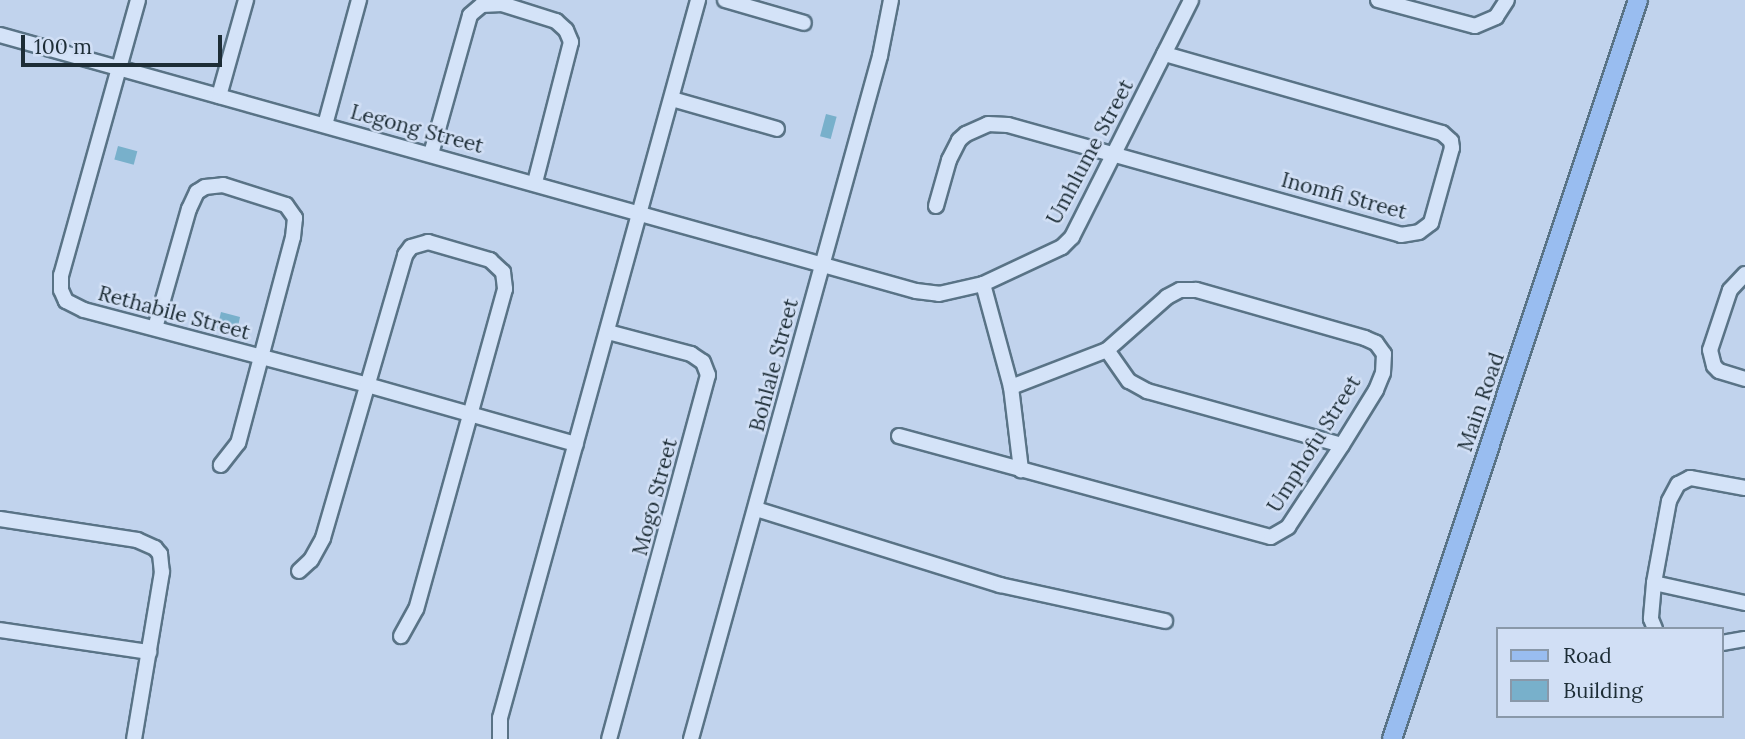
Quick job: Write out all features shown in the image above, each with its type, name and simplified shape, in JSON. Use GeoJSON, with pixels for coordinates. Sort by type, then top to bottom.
{"type":"FeatureCollection","features":[{"type":"Feature","properties":{"kind":"main road","name":"Main Road"},"geometry":{"type":"LineString","coordinates":[[1392,739],[1638,0]]}},
{"type":"Feature","properties":{"kind":"main road","name":"Main Road"},"geometry":{"type":"LineString","coordinates":[[1613,80],[1649,0]]}},
{"type":"Feature","properties":{"kind":"street","name":"Rethabile Street"},"geometry":{"type":"LineString","coordinates":[[138,0],[61,275],[61,290],[66,301],[77,307],[576,444]]}},
{"type":"Feature","properties":{"kind":"street"},"geometry":{"type":"LineString","coordinates":[[219,96],[246,0]]}},
{"type":"Feature","properties":{"kind":"street"},"geometry":{"type":"LineString","coordinates":[[325,125],[359,0]]}},
{"type":"Feature","properties":{"kind":"street"},"geometry":{"type":"LineString","coordinates":[[500,739],[500,718],[698,0]]}},
{"type":"Feature","properties":{"kind":"street"},"geometry":{"type":"LineString","coordinates":[[725,0],[804,23]]}},
{"type":"Feature","properties":{"kind":"street","name":"Bohlale Street"},"geometry":{"type":"LineString","coordinates":[[691,739],[880,56],[891,0]]}},
{"type":"Feature","properties":{"kind":"street","name":"Umhlume Street"},"geometry":{"type":"LineString","coordinates":[[823,264],[928,293],[984,284],[1062,247],[1072,237],[1191,0]]}},
{"type":"Feature","properties":{"kind":"street"},"geometry":{"type":"LineString","coordinates":[[1378,0],[1475,26],[1484,25],[1496,17],[1507,0]]}},
{"type":"Feature","properties":{"kind":"street"},"geometry":{"type":"LineString","coordinates":[[431,154],[470,15],[482,5],[502,4],[556,22],[566,30],[571,42],[535,182]]}},
{"type":"Feature","properties":{"kind":"street","name":"Legong Street"},"geometry":{"type":"LineString","coordinates":[[0,35],[823,264]]}},
{"type":"Feature","properties":{"kind":"street","name":"Inomfi Street"},"geometry":{"type":"LineString","coordinates":[[1114,155],[1401,234],[1413,235],[1431,223],[1452,148],[1451,141],[1442,133],[1164,54]]}},
{"type":"Feature","properties":{"kind":"street"},"geometry":{"type":"LineString","coordinates":[[672,99],[777,129]]}},
{"type":"Feature","properties":{"kind":"street"},"geometry":{"type":"LineString","coordinates":[[936,206],[949,160],[959,140],[988,124],[1008,125],[1114,155]]}},
{"type":"Feature","properties":{"kind":"street"},"geometry":{"type":"LineString","coordinates":[[155,328],[192,199],[205,187],[223,185],[286,205],[295,218],[293,237],[238,443],[221,465]]}},
{"type":"Feature","properties":{"kind":"street"},"geometry":{"type":"LineString","coordinates":[[299,571],[311,560],[323,538],[400,264],[411,247],[419,243],[435,243],[498,265],[505,280],[471,415],[416,609],[401,636]]}},
{"type":"Feature","properties":{"kind":"street"},"geometry":{"type":"LineString","coordinates":[[1745,274],[1730,290],[1710,350],[1714,366],[1719,371],[1745,379]]}},
{"type":"Feature","properties":{"kind":"street"},"geometry":{"type":"LineString","coordinates":[[984,284],[1011,387],[1021,470]]}},
{"type":"Feature","properties":{"kind":"street","name":"Umphofu Street"},"geometry":{"type":"LineString","coordinates":[[899,436],[1271,537],[1288,527],[1342,445],[1383,373],[1382,348],[1365,338],[1196,290],[1180,290],[1167,297],[1107,350],[1011,387]]}},
{"type":"Feature","properties":{"kind":"street","name":"Mogo Street"},"geometry":{"type":"LineString","coordinates":[[608,332],[691,354],[703,362],[708,375],[609,739]]}},
{"type":"Feature","properties":{"kind":"street"},"geometry":{"type":"LineString","coordinates":[[1107,350],[1129,381],[1147,391],[1342,445]]}},
{"type":"Feature","properties":{"kind":"street"},"geometry":{"type":"LineString","coordinates":[[1654,627],[1651,619],[1654,583],[1669,501],[1678,484],[1690,478],[1745,488]]}},
{"type":"Feature","properties":{"kind":"street"},"geometry":{"type":"LineString","coordinates":[[756,509],[1000,585],[1165,621]]}},
{"type":"Feature","properties":{"kind":"street"},"geometry":{"type":"LineString","coordinates":[[0,519],[137,540],[155,548],[160,554],[162,572],[134,739]]}},
{"type":"Feature","properties":{"kind":"street"},"geometry":{"type":"LineString","coordinates":[[1654,583],[1745,603]]}},
{"type":"Feature","properties":{"kind":"street"},"geometry":{"type":"LineString","coordinates":[[0,629],[149,653]]}},
{"type":"Feature","properties":{"kind":"street"},"geometry":{"type":"LineString","coordinates":[[1724,643],[1745,639]]}},
{"type":"Feature","properties":{"kind":"building"},"geometry":{"type":"Polygon","coordinates":[[[826,114],[837,117],[831,139],[820,136],[826,114]]]}},
{"type":"Feature","properties":{"kind":"building"},"geometry":{"type":"Polygon","coordinates":[[[118,146],[137,151],[134,165],[114,160],[118,146]]]}},
{"type":"Feature","properties":{"kind":"building"},"geometry":{"type":"Polygon","coordinates":[[[221,312],[240,317],[237,331],[217,329],[221,312]]]}}]}
